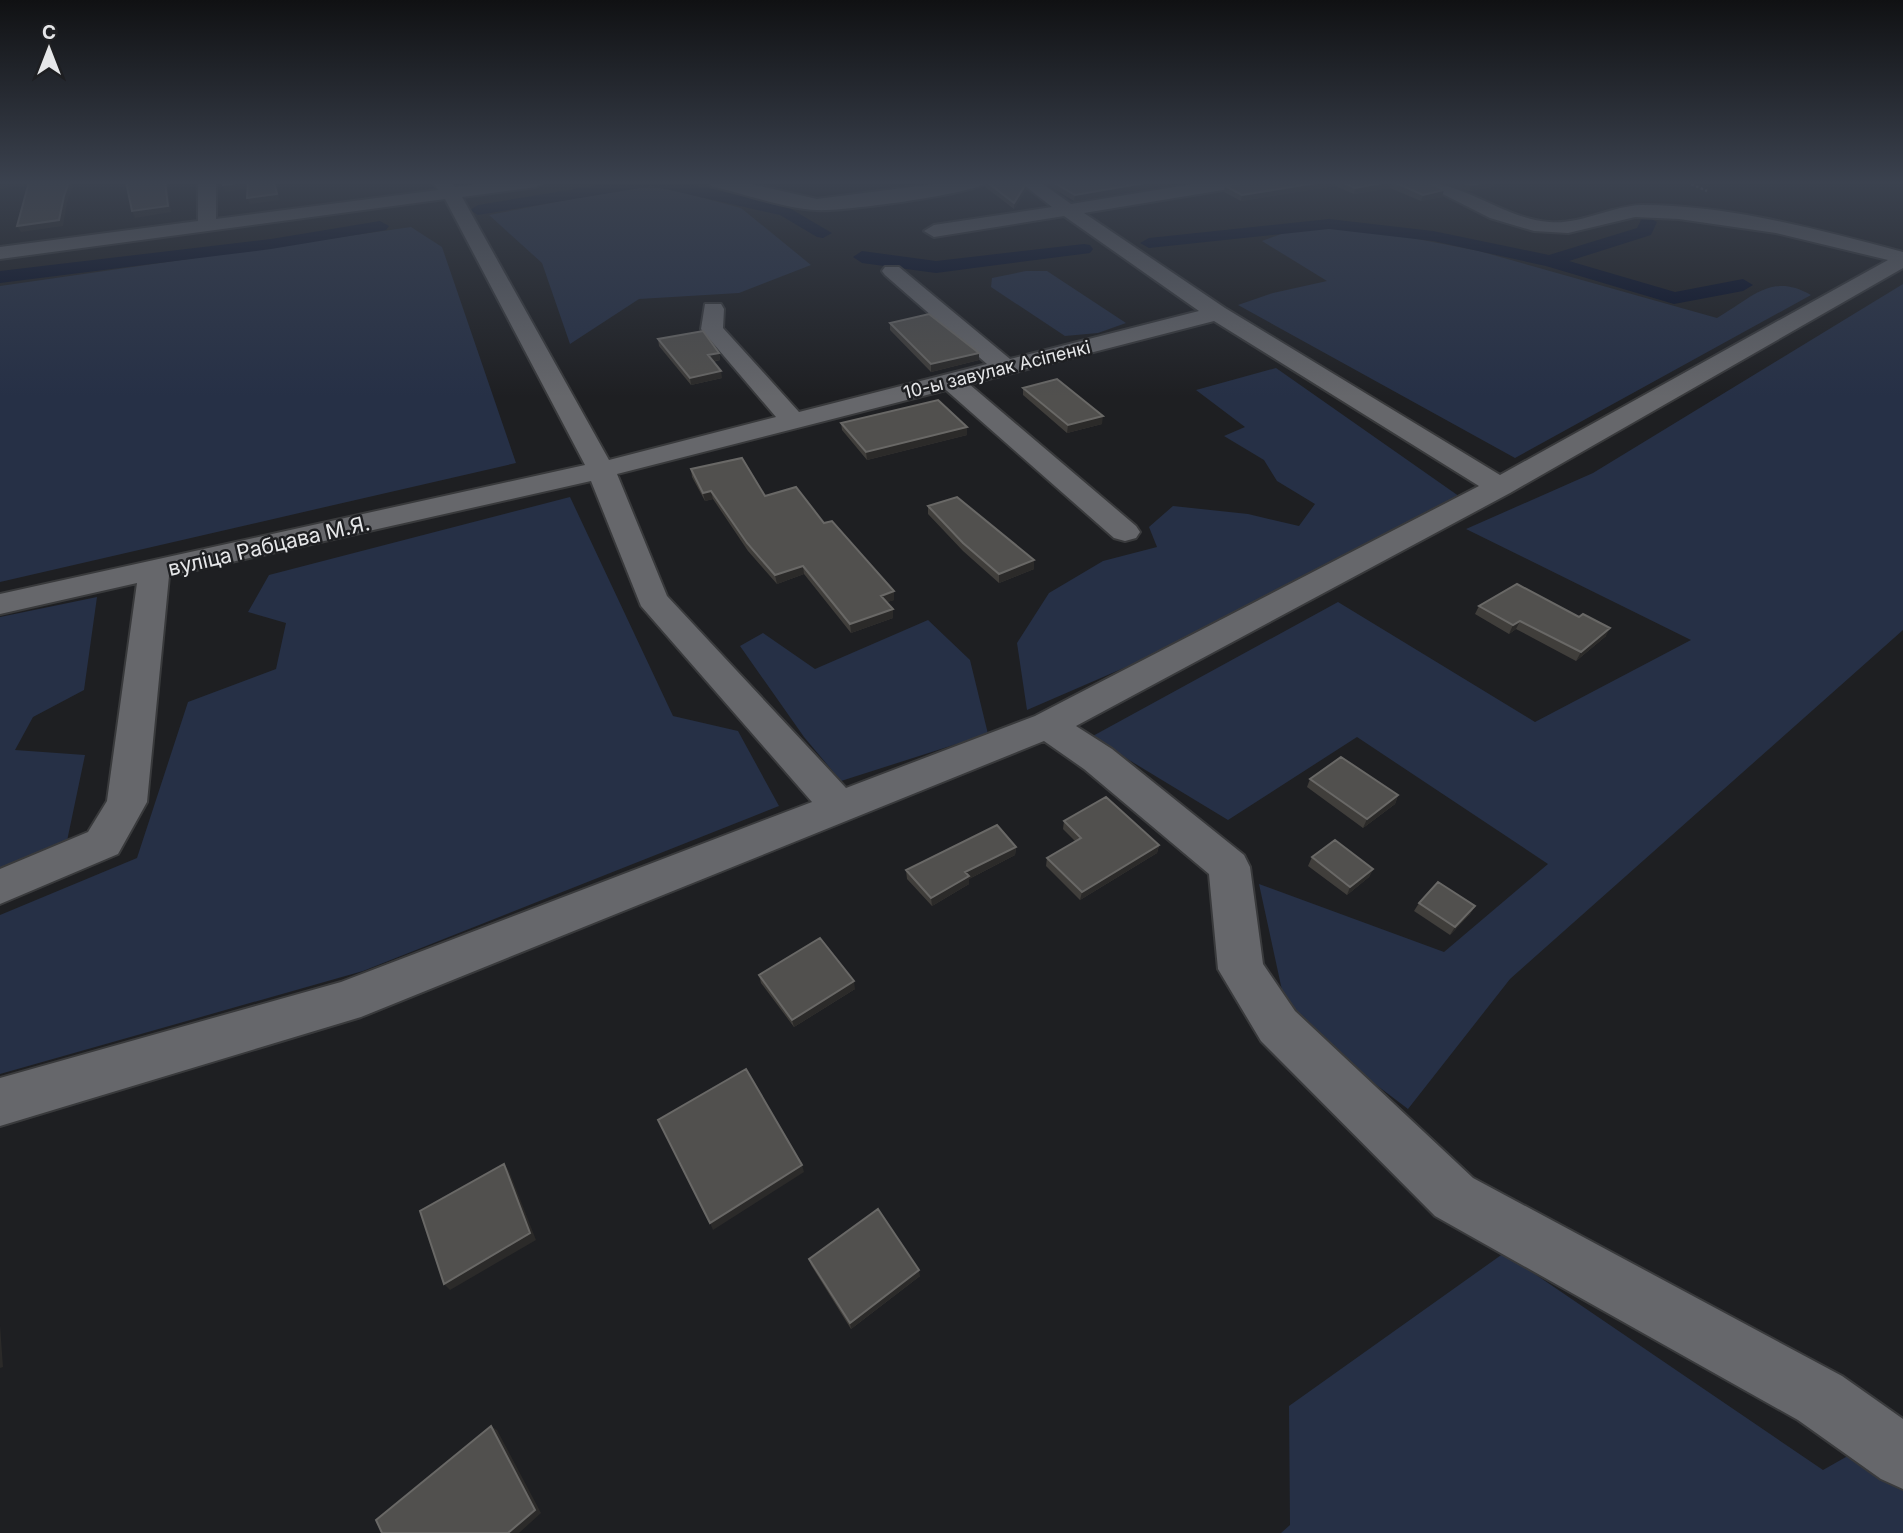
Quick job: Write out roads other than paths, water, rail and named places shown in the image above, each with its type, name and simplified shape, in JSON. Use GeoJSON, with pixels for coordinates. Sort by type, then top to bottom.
{"type":"FeatureCollection","features":[{"type":"Feature","properties":{"kind":"street"},"geometry":{"type":"LineString","coordinates":[[482,254],[601,470],[652,599],[840,807]]}},
{"type":"Feature","properties":{"kind":"street"},"geometry":{"type":"LineString","coordinates":[[1132,254],[1217,313],[1500,487]]}},
{"type":"Feature","properties":{"kind":"street"},"geometry":{"type":"LineString","coordinates":[[1884,254],[1903,259]]}},
{"type":"Feature","properties":{"kind":"street"},"geometry":{"type":"LineString","coordinates":[[0,1102],[344,1002],[1048,725],[1500,487],[1903,259]]}},
{"type":"Feature","properties":{"kind":"street"},"geometry":{"type":"LineString","coordinates":[[892,271],[1005,368]]}},
{"type":"Feature","properties":{"kind":"street"},"geometry":{"type":"LineString","coordinates":[[713,309],[712,330],[794,422]]}},
{"type":"Feature","properties":{"kind":"street","name":"10-ы завулак Асіпенкі"},"geometry":{"type":"LineString","coordinates":[[601,470],[1217,313]]}},
{"type":"Feature","properties":{"kind":"street"},"geometry":{"type":"LineString","coordinates":[[951,382],[1125,532]]}},
{"type":"Feature","properties":{"kind":"street","name":"вуліца Рабцава М.Я."},"geometry":{"type":"LineString","coordinates":[[0,887],[103,843],[127,802],[154,572],[601,470]]}},
{"type":"Feature","properties":{"kind":"street"},"geometry":{"type":"LineString","coordinates":[[0,604],[154,572]]}},
{"type":"Feature","properties":{"kind":"street"},"geometry":{"type":"LineString","coordinates":[[1048,725],[1098,759],[1229,867],[1241,969],[1278,1026],[1454,1197],[1820,1398],[1903,1457]]}},
{"type":"Feature","properties":{"kind":"waterway"},"geometry":{"type":"LineString","coordinates":[[0,277],[193,254]]}},
{"type":"Feature","properties":{"kind":"waterway"},"geometry":{"type":"LineString","coordinates":[[862,257],[936,267],[1047,254]]}},
{"type":"Feature","properties":{"kind":"waterway"},"geometry":{"type":"LineString","coordinates":[[1515,254],[1550,261]]}},
{"type":"Feature","properties":{"kind":"waterway"},"geometry":{"type":"LineString","coordinates":[[1550,261],[1574,254]]}},
{"type":"Feature","properties":{"kind":"waterway"},"geometry":{"type":"LineString","coordinates":[[1550,261],[1674,298],[1743,285]]}}]}
